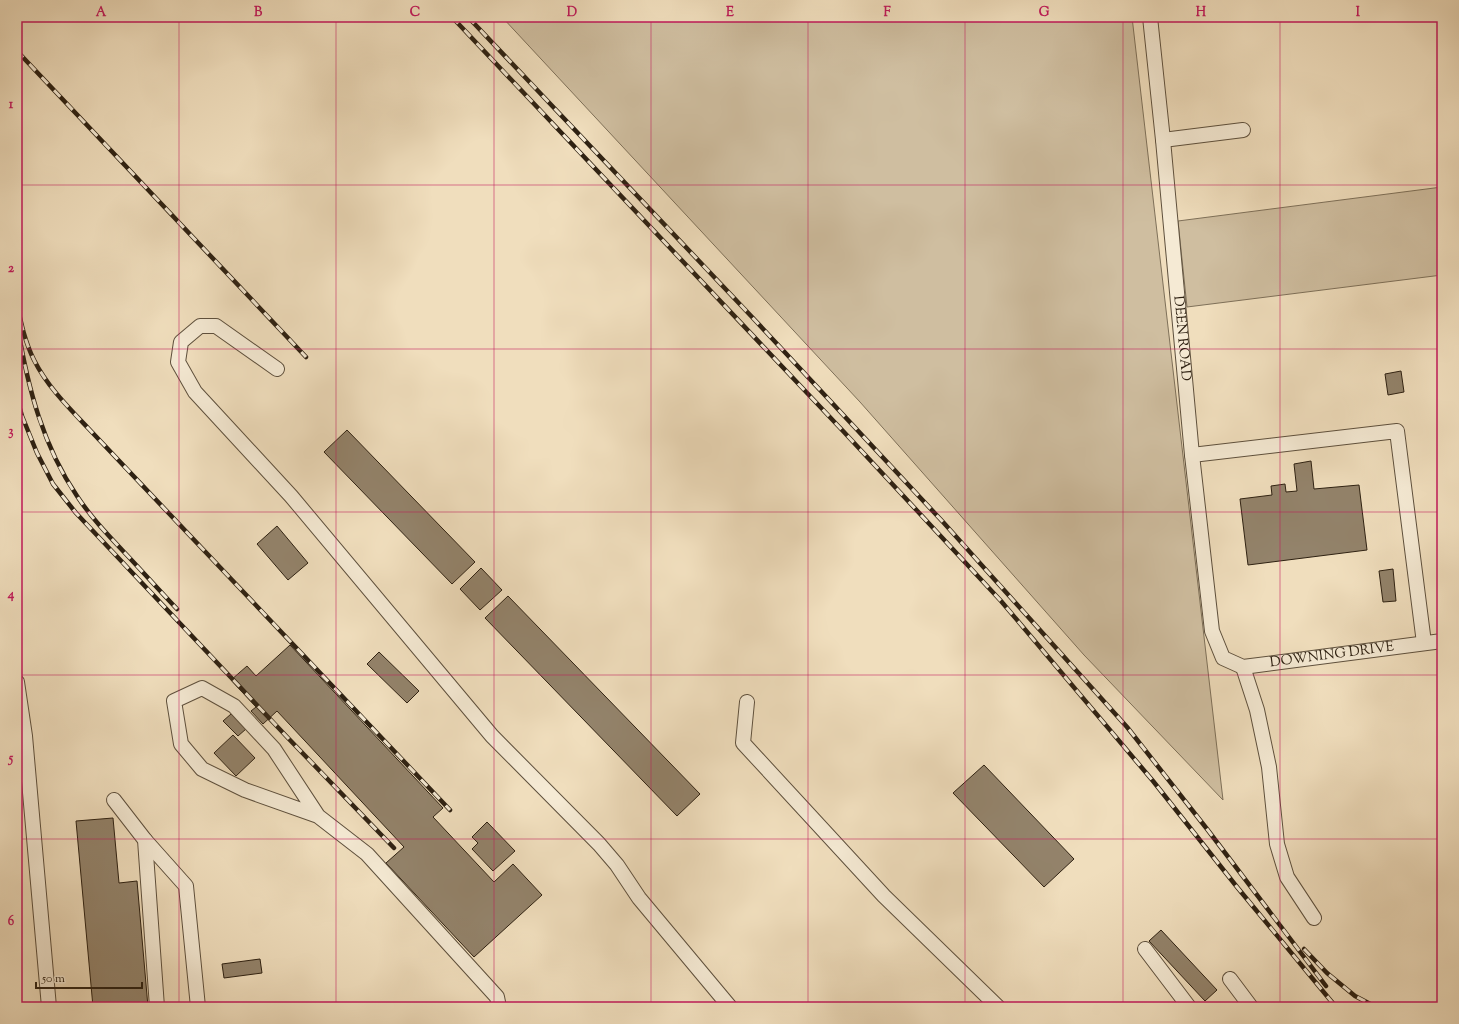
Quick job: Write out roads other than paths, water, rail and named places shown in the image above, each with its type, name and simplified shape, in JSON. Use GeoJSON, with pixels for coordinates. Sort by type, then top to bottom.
{"type":"FeatureCollection","features":[{"type":"Feature","properties":{"kind":"street","name":"DEEN ROAD"},"geometry":{"type":"LineString","coordinates":[[1150,17],[1192,455],[1212,631],[1223,658],[1243,668]]}},
{"type":"Feature","properties":{"kind":"street"},"geometry":{"type":"LineString","coordinates":[[1163,140],[1243,130]]}},
{"type":"Feature","properties":{"kind":"street"},"geometry":{"type":"LineString","coordinates":[[277,370],[216,326],[200,326],[181,342],[178,362],[195,392],[291,496],[492,736],[599,844],[617,865],[638,898],[730,1007]]}},
{"type":"Feature","properties":{"kind":"street"},"geometry":{"type":"LineString","coordinates":[[1192,455],[1397,431],[1424,643]]}},
{"type":"Feature","properties":{"kind":"street","name":"DOWNING DRIVE"},"geometry":{"type":"LineString","coordinates":[[1243,668],[1442,641]]}},
{"type":"Feature","properties":{"kind":"street"},"geometry":{"type":"LineString","coordinates":[[1243,668],[1256,710],[1269,767],[1276,844],[1287,877],[1314,918]]}},
{"type":"Feature","properties":{"kind":"street"},"geometry":{"type":"LineString","coordinates":[[17,682],[26,744],[49,1007]]}},
{"type":"Feature","properties":{"kind":"street"},"geometry":{"type":"LineString","coordinates":[[318,816],[274,749],[234,706],[202,688],[174,701],[181,744],[202,769],[246,790],[318,816],[367,854],[497,997],[499,1007]]}},
{"type":"Feature","properties":{"kind":"street"},"geometry":{"type":"LineString","coordinates":[[747,702],[743,743],[884,896],[998,1007]]}},
{"type":"Feature","properties":{"kind":"street"},"geometry":{"type":"LineString","coordinates":[[114,800],[145,840],[186,886],[198,1007]]}},
{"type":"Feature","properties":{"kind":"street"},"geometry":{"type":"LineString","coordinates":[[145,840],[157,1007]]}},
{"type":"Feature","properties":{"kind":"street"},"geometry":{"type":"LineString","coordinates":[[1145,949],[1189,1007]]}},
{"type":"Feature","properties":{"kind":"street"},"geometry":{"type":"LineString","coordinates":[[1230,979],[1251,1007]]}},
{"type":"Feature","properties":{"kind":"railway"},"geometry":{"type":"LineString","coordinates":[[452,17],[843,431],[1001,601],[1153,781],[1237,887],[1336,1007]]}},
{"type":"Feature","properties":{"kind":"railway"},"geometry":{"type":"LineString","coordinates":[[468,17],[752,317],[943,522],[1127,727],[1207,829],[1326,986]]}},
{"type":"Feature","properties":{"kind":"railway"},"geometry":{"type":"LineString","coordinates":[[17,51],[306,357]]}},
{"type":"Feature","properties":{"kind":"railway"},"geometry":{"type":"LineString","coordinates":[[17,304],[28,346],[34,360],[39,370],[58,396],[450,810]]}},
{"type":"Feature","properties":{"kind":"railway"},"geometry":{"type":"LineString","coordinates":[[18,329],[38,416],[65,477],[99,525],[177,609]]}},
{"type":"Feature","properties":{"kind":"railway"},"geometry":{"type":"LineString","coordinates":[[17,398],[22,416],[37,453],[53,484],[76,513],[394,848]]}},
{"type":"Feature","properties":{"kind":"railway"},"geometry":{"type":"LineString","coordinates":[[1304,949],[1327,973],[1355,996],[1376,1007]]}}]}
